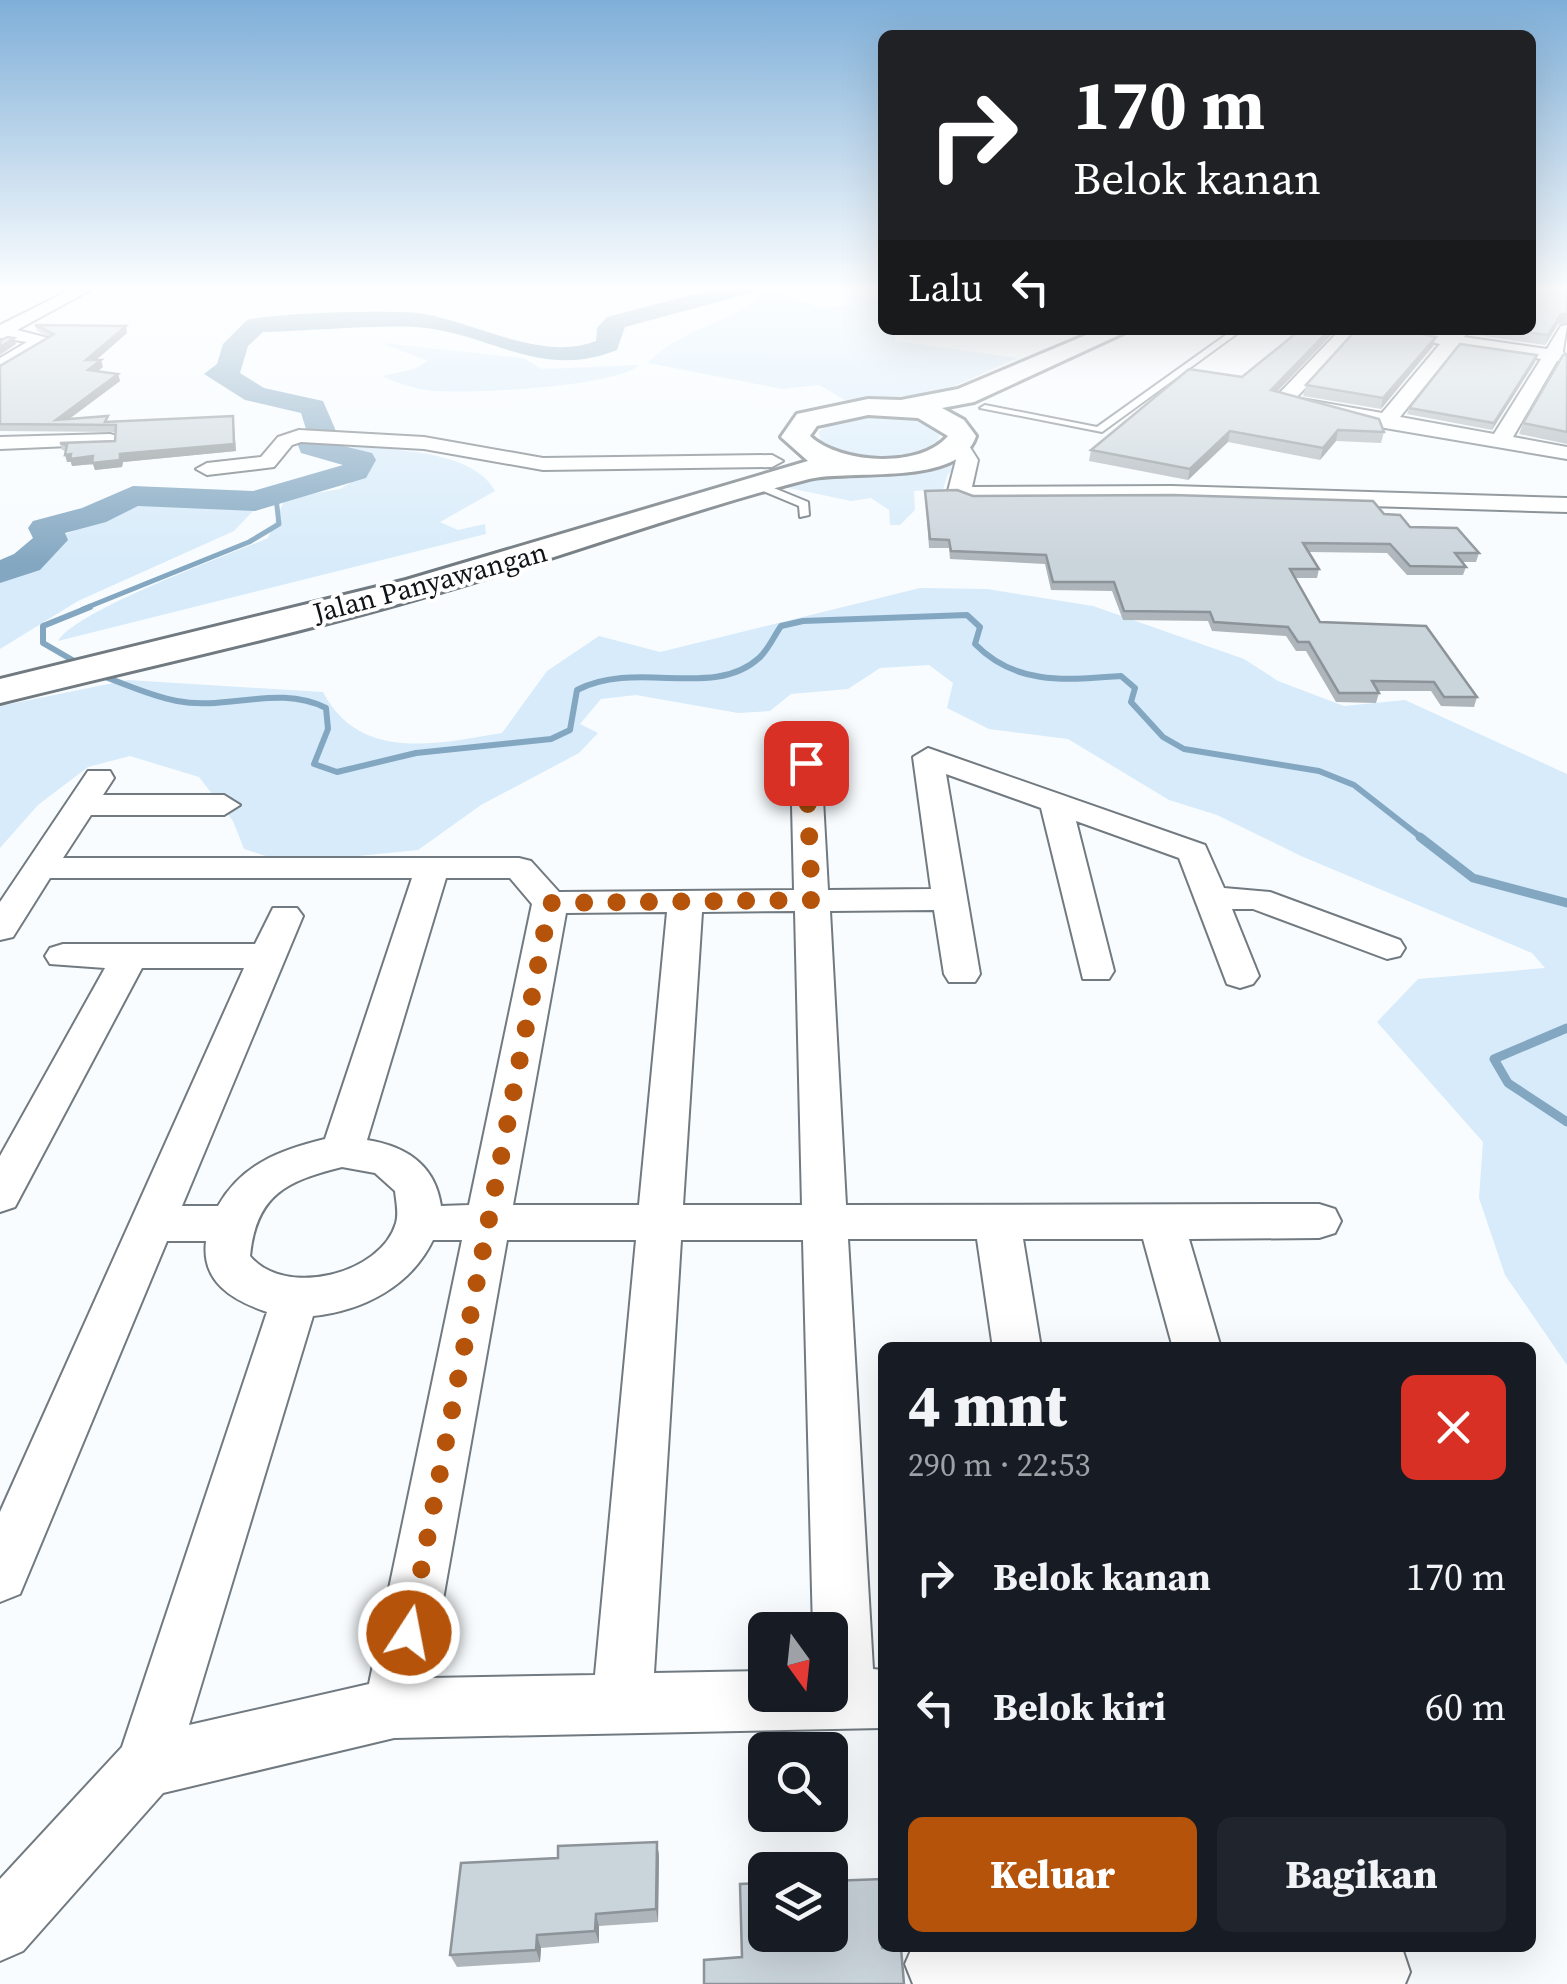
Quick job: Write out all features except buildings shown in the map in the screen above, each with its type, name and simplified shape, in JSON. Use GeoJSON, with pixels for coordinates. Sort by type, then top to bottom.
{"type":"FeatureCollection","features":[{"type":"Feature","properties":{"kind":"main road"},"geometry":{"type":"LineString","coordinates":[[777,464],[807,420],[844,408],[930,405],[1007,381]]}},
{"type":"Feature","properties":{"kind":"main road"},"geometry":{"type":"LineString","coordinates":[[777,464],[932,460],[985,408],[1038,381]]}},
{"type":"Feature","properties":{"kind":"main road"},"geometry":{"type":"LineString","coordinates":[[893,407],[932,414],[958,436]]}},
{"type":"Feature","properties":{"kind":"main road","name":"Jalan Panyawangan"},"geometry":{"type":"LineString","coordinates":[[0,672],[139,647],[436,582],[777,464],[818,468],[857,464]]}},
{"type":"Feature","properties":{"kind":"main road","name":"Jalan Panyawangan"},"geometry":{"type":"LineString","coordinates":[[0,691],[139,647]]}},
{"type":"Feature","properties":{"kind":"street"},"geometry":{"type":"LineString","coordinates":[[1298,381],[1280,398],[1288,404],[1567,453]]}},
{"type":"Feature","properties":{"kind":"street"},"geometry":{"type":"LineString","coordinates":[[1386,422],[1419,381]]}},
{"type":"Feature","properties":{"kind":"street"},"geometry":{"type":"LineString","coordinates":[[1500,441],[1545,381]]}},
{"type":"Feature","properties":{"kind":"street"},"geometry":{"type":"LineString","coordinates":[[208,468],[267,463],[285,441],[300,436],[424,443],[543,464],[777,464]]}},
{"type":"Feature","properties":{"kind":"street"},"geometry":{"type":"LineString","coordinates":[[958,436],[967,460],[959,483],[963,493],[1172,493],[1567,505]]}},
{"type":"Feature","properties":{"kind":"street"},"geometry":{"type":"LineString","coordinates":[[0,443],[110,440]]}},
{"type":"Feature","properties":{"kind":"street"},"geometry":{"type":"LineString","coordinates":[[962,974],[928,757],[1193,852],[1240,976]]}},
{"type":"Feature","properties":{"kind":"street"},"geometry":{"type":"LineString","coordinates":[[146,1766],[394,1708],[864,1700],[825,1221],[806,763]]}},
{"type":"Feature","properties":{"kind":"street"},"geometry":{"type":"LineString","coordinates":[[0,929],[90,792],[224,805]]}},
{"type":"Feature","properties":{"kind":"street"},"geometry":{"type":"LineString","coordinates":[[1055,802],[1096,970]]}},
{"type":"Feature","properties":{"kind":"street"},"geometry":{"type":"LineString","coordinates":[[40,868],[519,868],[550,903],[950,898]]}},
{"type":"Feature","properties":{"kind":"street"},"geometry":{"type":"LineString","coordinates":[[342,1151],[432,868]]}},
{"type":"Feature","properties":{"kind":"street"},"geometry":{"type":"LineString","coordinates":[[1210,898],[1258,899],[1386,948]]}},
{"type":"Feature","properties":{"kind":"street"},"geometry":{"type":"LineString","coordinates":[[622,1704],[686,902]]}},
{"type":"Feature","properties":{"kind":"street"},"geometry":{"type":"LineString","coordinates":[[394,1708],[550,903]]}},
{"type":"Feature","properties":{"kind":"street"},"geometry":{"type":"LineString","coordinates":[[0,1575],[276,936],[130,956],[63,956]]}},
{"type":"Feature","properties":{"kind":"street"},"geometry":{"type":"LineString","coordinates":[[0,1195],[130,956]]}},
{"type":"Feature","properties":{"kind":"street"},"geometry":{"type":"LineString","coordinates":[[342,1151],[387,1159],[416,1185],[418,1223],[395,1261],[349,1290],[295,1299],[251,1288],[227,1260],[228,1224],[253,1188],[294,1162],[342,1151]]}},
{"type":"Feature","properties":{"kind":"street"},"geometry":{"type":"LineString","coordinates":[[997,1220],[1016,1342]]}},
{"type":"Feature","properties":{"kind":"street"},"geometry":{"type":"LineString","coordinates":[[1161,1220],[1196,1342]]}},
{"type":"Feature","properties":{"kind":"street"},"geometry":{"type":"LineString","coordinates":[[418,1223],[1318,1221]]}},
{"type":"Feature","properties":{"kind":"street"},"geometry":{"type":"LineString","coordinates":[[152,1224],[228,1224]]}},
{"type":"Feature","properties":{"kind":"street"},"geometry":{"type":"LineString","coordinates":[[0,1928],[146,1766],[295,1299]]}},
{"type":"Feature","properties":{"kind":"street"},"geometry":{"type":"LineString","coordinates":[[939,1964],[1115,1957],[1376,1972],[1370,1952]]}},
{"type":"Feature","properties":{"kind":"lane"},"geometry":{"type":"LineString","coordinates":[[985,408],[1100,430],[1168,381]]}},
{"type":"Feature","properties":{"kind":"lane"},"geometry":{"type":"LineString","coordinates":[[777,464],[793,496],[804,504],[804,515]]}},
{"type":"Feature","properties":{"kind":"shaded area"},"geometry":{"type":"Polygon","coordinates":[[[393,381],[594,381],[478,391],[434,391],[393,381]]]}},
{"type":"Feature","properties":{"kind":"shaded area"},"geometry":{"type":"Polygon","coordinates":[[[739,381],[967,381],[937,394],[845,400],[819,385],[782,389],[739,381]]]}},
{"type":"Feature","properties":{"kind":"shaded area"},"geometry":{"type":"Polygon","coordinates":[[[868,415],[916,420],[940,435],[936,445],[923,450],[878,458],[848,455],[821,442],[819,432],[828,424],[868,415]]]}},
{"type":"Feature","properties":{"kind":"shaded area"},"geometry":{"type":"Polygon","coordinates":[[[332,448],[425,453],[467,466],[484,477],[495,491],[440,522],[458,530],[485,524],[486,534],[58,641],[71,628],[122,599],[268,538],[285,499],[340,489],[370,471],[361,456],[332,448]]]}},
{"type":"Feature","properties":{"kind":"shaded area"},"geometry":{"type":"Polygon","coordinates":[[[956,458],[959,466],[948,474],[943,489],[914,491],[915,510],[900,525],[890,525],[889,510],[871,498],[851,501],[784,487],[833,473],[956,458]]]}},
{"type":"Feature","properties":{"kind":"shaded area"},"geometry":{"type":"Polygon","coordinates":[[[192,492],[259,505],[234,531],[78,601],[0,649],[0,575],[57,538],[117,512],[192,492]]]}},
{"type":"Feature","properties":{"kind":"shaded area"},"geometry":{"type":"Polygon","coordinates":[[[920,588],[987,589],[1093,606],[1244,659],[1278,681],[1344,706],[1405,700],[1567,774],[1567,1365],[1505,1275],[1479,1198],[1483,1142],[1377,1022],[1418,979],[1545,968],[1532,953],[1301,856],[1217,815],[1169,800],[1068,739],[989,729],[947,708],[953,683],[929,665],[880,668],[848,689],[791,694],[770,711],[738,713],[636,695],[601,699],[580,724],[598,733],[579,753],[481,805],[418,850],[288,863],[244,849],[233,821],[199,777],[130,756],[88,767],[38,805],[0,848],[0,706],[128,680],[323,692],[338,714],[378,739],[402,743],[452,741],[502,733],[547,671],[599,636],[660,652],[920,588]]]}},
{"type":"Feature","properties":{"kind":"waterway"},"geometry":{"type":"LineString","coordinates":[[0,572],[27,562],[51,540],[45,528],[94,515],[133,496],[255,501],[355,471],[361,460],[312,447],[311,440],[321,431],[313,407],[255,394],[236,381]]}},
{"type":"Feature","properties":{"kind":"waterway"},"geometry":{"type":"LineString","coordinates":[[83,609],[249,542],[279,524],[276,498]]}},
{"type":"Feature","properties":{"kind":"waterway"},"geometry":{"type":"LineString","coordinates":[[81,665],[43,643],[43,626],[90,607]]}},
{"type":"Feature","properties":{"kind":"waterway"},"geometry":{"type":"LineString","coordinates":[[94,673],[177,701],[215,703],[290,698],[326,708],[328,729],[314,764],[337,772],[416,753],[551,739],[570,730],[577,690],[600,681],[697,678],[740,670],[762,655],[781,626],[803,621],[967,615],[980,627],[975,644],[1008,667],[1025,674],[1062,679],[1121,676],[1135,688],[1131,702],[1163,737],[1184,749],[1319,771],[1354,785],[1423,839]]}},
{"type":"Feature","properties":{"kind":"waterway"},"geometry":{"type":"LineString","coordinates":[[1420,837],[1473,878],[1567,903]]}},
{"type":"Feature","properties":{"kind":"waterway"},"geometry":{"type":"LineString","coordinates":[[1567,1028],[1494,1059],[1508,1083],[1567,1122]]}},
{"type":"Feature","properties":{"kind":"route"},"geometry":{"type":"LineString","coordinates":[[409,1633],[550,903],[812,900],[806,763]]}}]}
